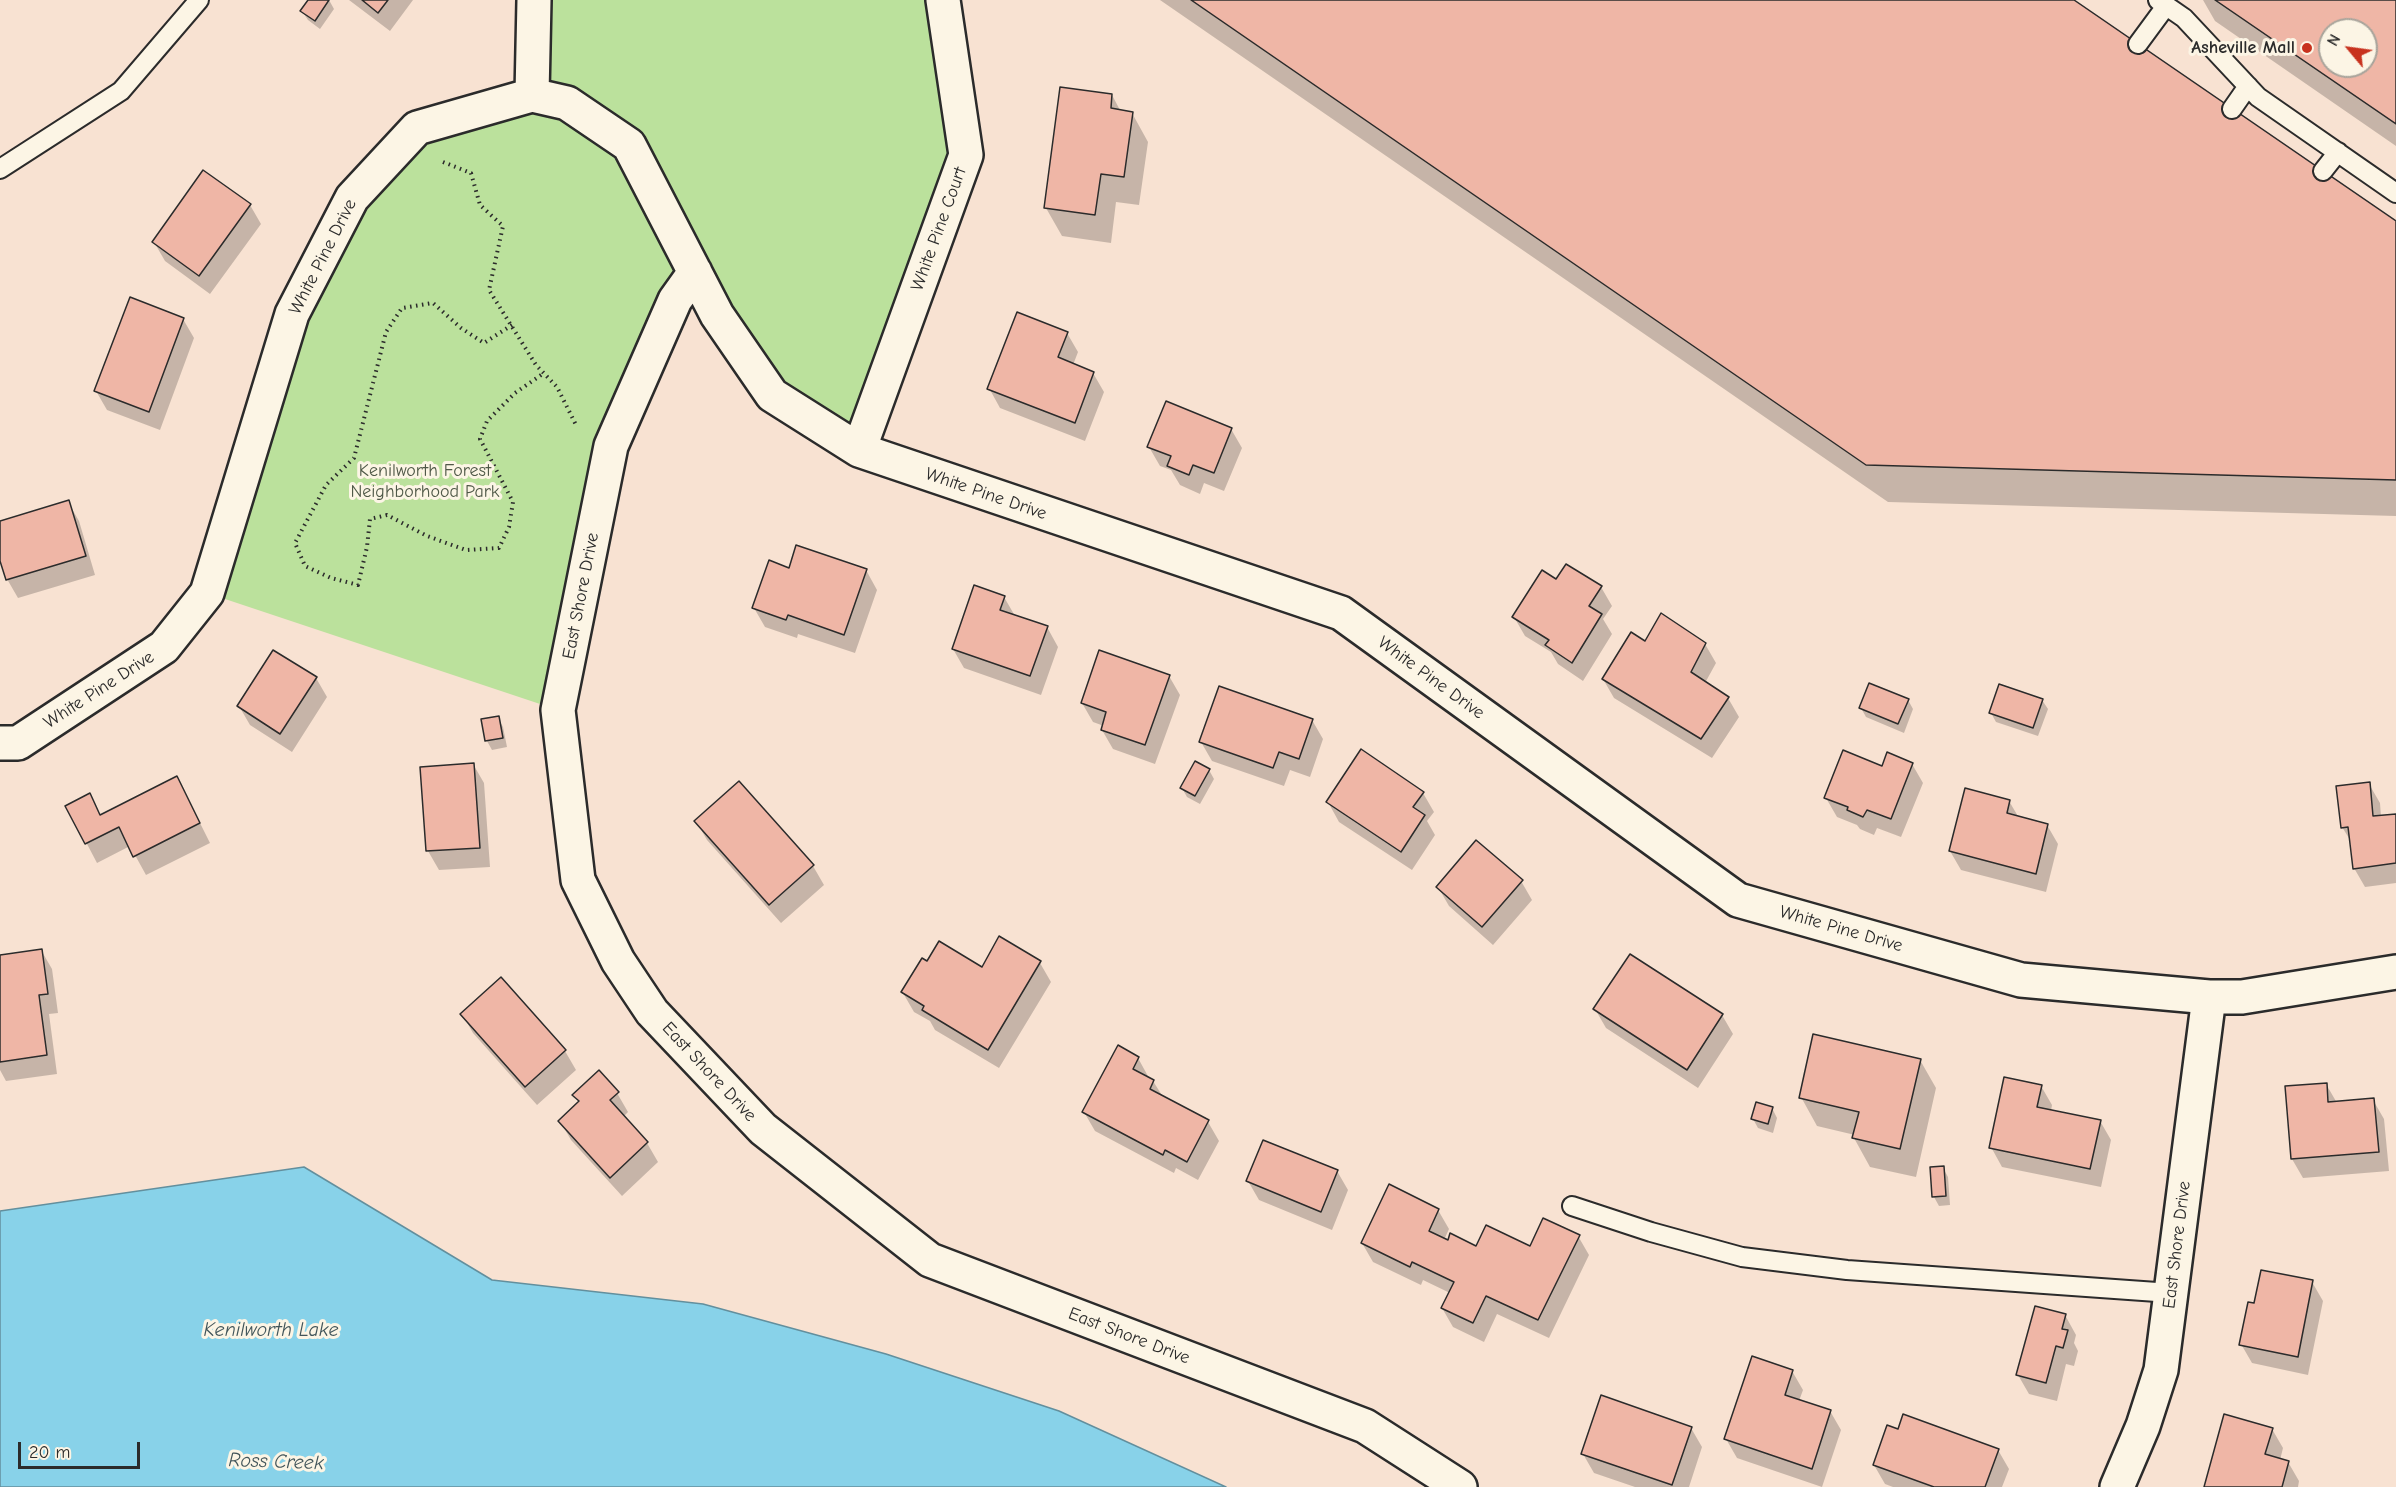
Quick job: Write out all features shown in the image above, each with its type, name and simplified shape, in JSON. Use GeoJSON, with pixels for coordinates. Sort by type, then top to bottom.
{"type":"FeatureCollection","features":[{"type":"Feature","properties":{"kind":"street"},"geometry":{"type":"LineString","coordinates":[[532,95],[534,0]]}},
{"type":"Feature","properties":{"kind":"street","name":"White Pine Court"},"geometry":{"type":"LineString","coordinates":[[859,450],[966,155],[943,0]]}},
{"type":"Feature","properties":{"kind":"street","name":"White Pine Drive"},"geometry":{"type":"LineString","coordinates":[[0,743],[18,743],[164,647],[207,593],[292,314],[352,198],[417,128],[532,95],[567,103],[629,144],[717,315],[772,395],[859,450],[1341,613],[1738,900],[2021,980],[2209,997],[2242,997],[2396,972]]}},
{"type":"Feature","properties":{"kind":"street","name":"East Shore Drive"},"geometry":{"type":"LineString","coordinates":[[695,272],[675,300],[611,446],[558,710],[578,880],[618,961],[652,1012],[763,1129],[930,1260],[1365,1426],[1460,1487]]}},
{"type":"Feature","properties":{"kind":"street","name":"East Shore Drive"},"geometry":{"type":"LineString","coordinates":[[2117,1487],[2143,1425],[2161,1370],[2209,997]]}},
{"type":"Feature","properties":{"kind":"lane"},"geometry":{"type":"LineString","coordinates":[[0,169],[121,91],[199,0]]}},
{"type":"Feature","properties":{"kind":"lane"},"geometry":{"type":"LineString","coordinates":[[2138,44],[2162,3],[2184,18],[2258,97],[2396,193]]}},
{"type":"Feature","properties":{"kind":"lane"},"geometry":{"type":"LineString","coordinates":[[2232,109],[2248,86]]}},
{"type":"Feature","properties":{"kind":"lane"},"geometry":{"type":"LineString","coordinates":[[2323,171],[2338,152]]}},
{"type":"Feature","properties":{"kind":"lane"},"geometry":{"type":"LineString","coordinates":[[1572,1206],[1651,1232],[1742,1257],[1847,1270],[2171,1293]]}},
{"type":"Feature","properties":{"kind":"path"},"geometry":{"type":"LineString","coordinates":[[392,154],[446,162],[471,173],[480,205],[503,226],[489,290],[544,373],[557,387],[589,449],[605,471]]}},
{"type":"Feature","properties":{"kind":"path"},"geometry":{"type":"LineString","coordinates":[[512,325],[484,343],[461,328],[433,303],[402,308],[386,332],[354,458],[326,484],[295,543],[305,566],[331,578],[358,585],[367,547],[370,519],[387,515],[427,536],[466,550],[499,548],[509,527],[513,502],[502,476],[480,439],[487,422],[515,393],[544,373]]}},
{"type":"Feature","properties":{"kind":"green space","name":"Kenilworth Forest Neighborhood Park"},"geometry":{"type":"Polygon","coordinates":[[[534,0],[943,0],[966,155],[859,450],[772,395],[695,272],[611,446],[558,710],[207,593],[292,314],[417,128],[532,95],[534,0]]]}},
{"type":"Feature","properties":{"kind":"water","name":"Kenilworth Lake"},"geometry":{"type":"Polygon","coordinates":[[[304,1167],[492,1280],[703,1304],[886,1354],[1059,1411],[1226,1487],[0,1487],[0,1211],[304,1167]]]}},
{"type":"Feature","properties":{"kind":"building"},"geometry":{"type":"Polygon","coordinates":[[[308,0],[329,0],[315,21],[300,11],[308,0]]]}},
{"type":"Feature","properties":{"kind":"building"},"geometry":{"type":"Polygon","coordinates":[[[362,0],[388,0],[378,13],[362,0]]]}},
{"type":"Feature","properties":{"kind":"building"},"geometry":{"type":"Polygon","coordinates":[[[1191,0],[2074,0],[2396,221],[2396,480],[1866,465],[1191,0]]]}},
{"type":"Feature","properties":{"kind":"building","name":"Asheville Mall"},"geometry":{"type":"Polygon","coordinates":[[[2215,0],[2396,0],[2396,124],[2329,78],[2378,78],[2378,18],[2318,18],[2318,71],[2215,0]]]}},
{"type":"Feature","properties":{"kind":"building"},"geometry":{"type":"Polygon","coordinates":[[[1060,87],[1112,94],[1111,108],[1133,112],[1124,177],[1101,174],[1095,215],[1044,208],[1060,87]]]}},
{"type":"Feature","properties":{"kind":"building"},"geometry":{"type":"Polygon","coordinates":[[[203,170],[251,204],[199,276],[152,242],[203,170]]]}},
{"type":"Feature","properties":{"kind":"building"},"geometry":{"type":"Polygon","coordinates":[[[130,297],[184,318],[149,412],[94,391],[130,297]]]}},
{"type":"Feature","properties":{"kind":"building"},"geometry":{"type":"Polygon","coordinates":[[[1017,312],[1068,332],[1058,357],[1094,372],[1075,423],[987,389],[1017,312]]]}},
{"type":"Feature","properties":{"kind":"building"},"geometry":{"type":"Polygon","coordinates":[[[1166,401],[1232,428],[1214,473],[1193,465],[1189,475],[1167,466],[1171,456],[1147,447],[1166,401]]]}},
{"type":"Feature","properties":{"kind":"building"},"geometry":{"type":"Polygon","coordinates":[[[69,500],[86,556],[6,580],[0,561],[0,521],[69,500]]]}},
{"type":"Feature","properties":{"kind":"building"},"geometry":{"type":"Polygon","coordinates":[[[796,545],[867,569],[844,635],[788,615],[786,620],[752,608],[769,560],[789,568],[796,545]]]}},
{"type":"Feature","properties":{"kind":"building"},"geometry":{"type":"Polygon","coordinates":[[[1566,564],[1602,586],[1589,606],[1602,614],[1572,663],[1545,645],[1549,640],[1512,617],[1542,570],[1556,579],[1566,564]]]}},
{"type":"Feature","properties":{"kind":"building"},"geometry":{"type":"Polygon","coordinates":[[[974,585],[1005,596],[1000,610],[1048,626],[1030,676],[952,649],[974,585]]]}},
{"type":"Feature","properties":{"kind":"building"},"geometry":{"type":"Polygon","coordinates":[[[1661,613],[1706,643],[1691,672],[1729,697],[1701,739],[1602,679],[1631,632],[1645,641],[1661,613]]]}},
{"type":"Feature","properties":{"kind":"building"},"geometry":{"type":"Polygon","coordinates":[[[273,650],[317,677],[280,734],[237,706],[273,650]]]}},
{"type":"Feature","properties":{"kind":"building"},"geometry":{"type":"Polygon","coordinates":[[[1099,650],[1170,675],[1145,745],[1101,730],[1106,712],[1081,703],[1099,650]]]}},
{"type":"Feature","properties":{"kind":"building"},"geometry":{"type":"Polygon","coordinates":[[[1869,683],[1909,699],[1898,724],[1859,708],[1869,683]]]}},
{"type":"Feature","properties":{"kind":"building"},"geometry":{"type":"Polygon","coordinates":[[[1999,684],[2043,699],[2033,728],[1989,713],[1999,684]]]}},
{"type":"Feature","properties":{"kind":"building"},"geometry":{"type":"Polygon","coordinates":[[[1219,686],[1313,719],[1299,759],[1279,752],[1273,768],[1199,742],[1219,686]]]}},
{"type":"Feature","properties":{"kind":"building"},"geometry":{"type":"Polygon","coordinates":[[[499,716],[503,738],[485,741],[481,719],[499,716]]]}},
{"type":"Feature","properties":{"kind":"building"},"geometry":{"type":"Polygon","coordinates":[[[1361,749],[1424,792],[1413,807],[1425,815],[1401,852],[1326,802],[1361,749]]]}},
{"type":"Feature","properties":{"kind":"building"},"geometry":{"type":"Polygon","coordinates":[[[1843,750],[1882,766],[1887,752],[1913,763],[1891,819],[1867,810],[1863,817],[1847,810],[1848,807],[1824,798],[1843,750]]]}},
{"type":"Feature","properties":{"kind":"building"},"geometry":{"type":"Polygon","coordinates":[[[1195,761],[1210,769],[1195,796],[1180,788],[1195,761]]]}},
{"type":"Feature","properties":{"kind":"building"},"geometry":{"type":"Polygon","coordinates":[[[474,763],[480,848],[426,851],[420,767],[474,763]]]}},
{"type":"Feature","properties":{"kind":"building"},"geometry":{"type":"Polygon","coordinates":[[[177,776],[200,823],[133,857],[119,827],[85,844],[65,806],[90,793],[100,815],[177,776]]]}},
{"type":"Feature","properties":{"kind":"building"},"geometry":{"type":"Polygon","coordinates":[[[739,781],[814,865],[769,905],[694,821],[739,781]]]}},
{"type":"Feature","properties":{"kind":"building"},"geometry":{"type":"Polygon","coordinates":[[[2370,782],[2373,816],[2396,814],[2396,863],[2353,869],[2348,827],[2341,828],[2336,786],[2370,782]]]}},
{"type":"Feature","properties":{"kind":"building"},"geometry":{"type":"Polygon","coordinates":[[[1965,788],[2010,800],[2007,813],[2048,824],[2036,874],[1949,851],[1965,788]]]}},
{"type":"Feature","properties":{"kind":"building"},"geometry":{"type":"Polygon","coordinates":[[[1476,840],[1523,880],[1482,927],[1436,887],[1476,840]]]}},
{"type":"Feature","properties":{"kind":"building"},"geometry":{"type":"Polygon","coordinates":[[[999,936],[1041,961],[988,1050],[922,1010],[924,1006],[901,992],[922,958],[927,961],[939,941],[982,967],[999,936]]]}},
{"type":"Feature","properties":{"kind":"building"},"geometry":{"type":"Polygon","coordinates":[[[42,949],[48,994],[39,995],[47,1055],[0,1062],[0,955],[42,949]]]}},
{"type":"Feature","properties":{"kind":"building"},"geometry":{"type":"Polygon","coordinates":[[[1630,954],[1723,1014],[1687,1070],[1593,1009],[1630,954]]]}},
{"type":"Feature","properties":{"kind":"building"},"geometry":{"type":"Polygon","coordinates":[[[501,977],[566,1050],[525,1087],[460,1014],[501,977]]]}},
{"type":"Feature","properties":{"kind":"building"},"geometry":{"type":"Polygon","coordinates":[[[1813,1034],[1921,1059],[1900,1149],[1852,1138],[1859,1112],[1799,1098],[1813,1034]]]}},
{"type":"Feature","properties":{"kind":"building"},"geometry":{"type":"Polygon","coordinates":[[[1118,1045],[1139,1057],[1133,1069],[1154,1080],[1150,1089],[1209,1120],[1187,1162],[1165,1150],[1163,1155],[1082,1112],[1118,1045]]]}},
{"type":"Feature","properties":{"kind":"building"},"geometry":{"type":"Polygon","coordinates":[[[599,1070],[619,1092],[610,1100],[648,1142],[610,1178],[558,1121],[579,1101],[572,1095],[599,1070]]]}},
{"type":"Feature","properties":{"kind":"building"},"geometry":{"type":"Polygon","coordinates":[[[2004,1077],[2042,1085],[2037,1107],[2101,1120],[2090,1169],[1989,1148],[2004,1077]]]}},
{"type":"Feature","properties":{"kind":"building"},"geometry":{"type":"Polygon","coordinates":[[[2327,1083],[2328,1102],[2374,1098],[2379,1152],[2291,1159],[2285,1086],[2327,1083]]]}},
{"type":"Feature","properties":{"kind":"building"},"geometry":{"type":"Polygon","coordinates":[[[1756,1102],[1773,1107],[1768,1124],[1751,1119],[1756,1102]]]}},
{"type":"Feature","properties":{"kind":"building"},"geometry":{"type":"Polygon","coordinates":[[[1263,1140],[1338,1170],[1321,1212],[1246,1181],[1263,1140]]]}},
{"type":"Feature","properties":{"kind":"building"},"geometry":{"type":"Polygon","coordinates":[[[1944,1166],[1946,1196],[1932,1197],[1930,1167],[1944,1166]]]}},
{"type":"Feature","properties":{"kind":"building"},"geometry":{"type":"Polygon","coordinates":[[[1389,1184],[1439,1209],[1429,1231],[1448,1240],[1450,1233],[1476,1246],[1486,1225],[1530,1246],[1543,1218],[1580,1235],[1538,1320],[1486,1296],[1473,1323],[1441,1308],[1454,1282],[1412,1262],[1410,1267],[1361,1243],[1389,1184]]]}},
{"type":"Feature","properties":{"kind":"building"},"geometry":{"type":"Polygon","coordinates":[[[2261,1270],[2313,1280],[2298,1357],[2239,1345],[2248,1302],[2254,1303],[2261,1270]]]}},
{"type":"Feature","properties":{"kind":"building"},"geometry":{"type":"Polygon","coordinates":[[[2035,1306],[2066,1314],[2062,1329],[2068,1330],[2063,1348],[2056,1346],[2046,1383],[2016,1375],[2035,1306]]]}},
{"type":"Feature","properties":{"kind":"building"},"geometry":{"type":"Polygon","coordinates":[[[1752,1356],[1793,1370],[1785,1395],[1831,1410],[1812,1469],[1724,1439],[1752,1356]]]}},
{"type":"Feature","properties":{"kind":"building"},"geometry":{"type":"Polygon","coordinates":[[[1601,1395],[1692,1427],[1672,1485],[1581,1454],[1601,1395]]]}},
{"type":"Feature","properties":{"kind":"building"},"geometry":{"type":"Polygon","coordinates":[[[1903,1414],[1999,1449],[1985,1487],[1934,1487],[1873,1465],[1887,1425],[1898,1429],[1903,1414]]]}},
{"type":"Feature","properties":{"kind":"building"},"geometry":{"type":"Polygon","coordinates":[[[2224,1414],[2273,1428],[2265,1454],[2289,1461],[2282,1487],[2204,1487],[2224,1414]]]}},
{"type":"Feature","properties":{"kind":"place","name":"Asheville Mall"},"geometry":{"type":"Point","coordinates":[2307,48]}},
{"type":"Feature","properties":{"kind":"water label","name":"Ross Creek"},"geometry":{"type":"Point","coordinates":[276,1462]}}]}
